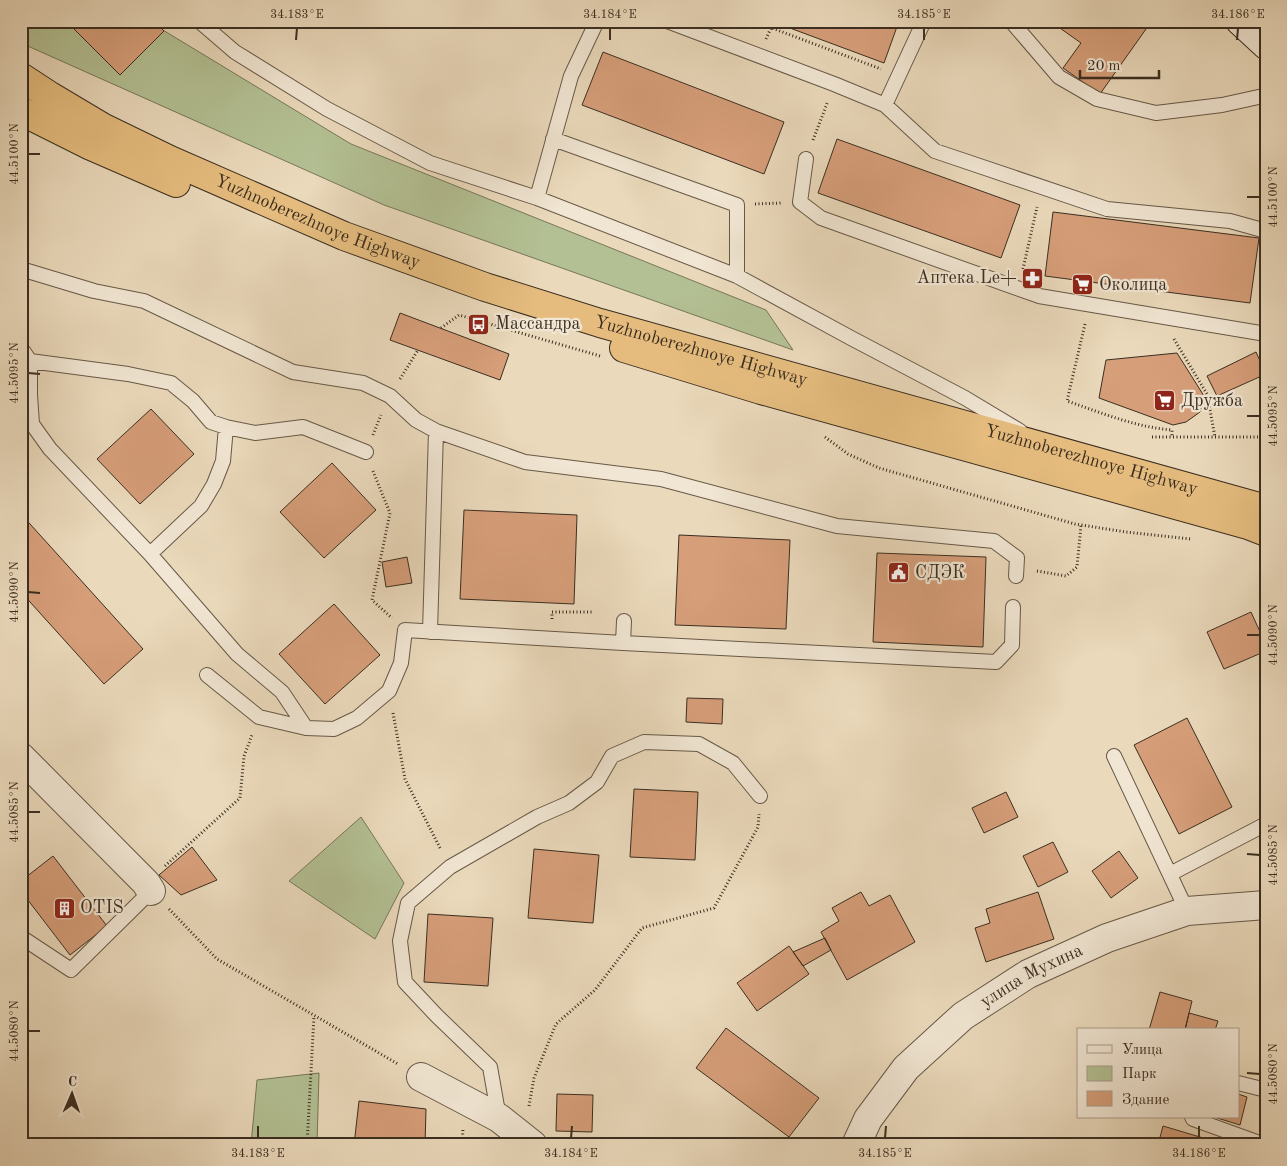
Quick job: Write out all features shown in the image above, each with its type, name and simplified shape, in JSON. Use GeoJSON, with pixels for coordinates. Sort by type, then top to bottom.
{"type":"FeatureCollection","features":[{"type":"Feature","properties":{"kind":"highway","name":"Yuzhnoberezhnoye Highway"},"geometry":{"type":"LineString","coordinates":[[21,77],[102,127],[161,156],[344,236],[486,287],[600,322],[1266,509]]}},
{"type":"Feature","properties":{"kind":"highway","name":"Yuzhnoberezhnoye Highway"},"geometry":{"type":"LineString","coordinates":[[21,111],[91,146],[330,250],[485,306],[761,390],[1248,525],[1266,532]]}},
{"type":"Feature","properties":{"kind":"street"},"geometry":{"type":"LineString","coordinates":[[1240,21],[1266,45]]}},
{"type":"Feature","properties":{"kind":"street"},"geometry":{"type":"LineString","coordinates":[[21,758],[148,887]]}},
{"type":"Feature","properties":{"kind":"street","name":"улица Мухина"},"geometry":{"type":"LineString","coordinates":[[856,1145],[868,1119],[906,1068],[964,1016],[1028,974],[1107,938],[1187,911],[1266,905]]}},
{"type":"Feature","properties":{"kind":"street"},"geometry":{"type":"LineString","coordinates":[[421,1077],[499,1118],[529,1141]]}},
{"type":"Feature","properties":{"kind":"lane"},"geometry":{"type":"LineString","coordinates":[[199,21],[236,52],[327,109],[430,163],[537,198],[737,276],[965,398],[1046,447]]}},
{"type":"Feature","properties":{"kind":"lane"},"geometry":{"type":"LineString","coordinates":[[537,198],[571,76],[597,21]]}},
{"type":"Feature","properties":{"kind":"lane"},"geometry":{"type":"LineString","coordinates":[[667,21],[885,105],[935,151],[1107,209],[1230,221],[1266,231]]}},
{"type":"Feature","properties":{"kind":"lane"},"geometry":{"type":"LineString","coordinates":[[885,105],[924,21]]}},
{"type":"Feature","properties":{"kind":"lane"},"geometry":{"type":"LineString","coordinates":[[1011,21],[1059,77],[1097,99],[1156,113],[1222,105],[1263,96],[1266,93]]}},
{"type":"Feature","properties":{"kind":"lane"},"geometry":{"type":"LineString","coordinates":[[553,138],[737,205],[737,276]]}},
{"type":"Feature","properties":{"kind":"lane"},"geometry":{"type":"LineString","coordinates":[[806,159],[800,202],[821,218],[1039,296],[1266,334]]}},
{"type":"Feature","properties":{"kind":"lane"},"geometry":{"type":"LineString","coordinates":[[21,269],[94,291],[144,301],[293,372],[363,383],[390,396],[416,420],[436,431],[524,462],[661,479],[837,526],[994,541],[1017,558],[1016,572]]}},
{"type":"Feature","properties":{"kind":"lane"},"geometry":{"type":"LineString","coordinates":[[21,348],[30,360],[32,424],[50,449],[150,554],[237,654],[282,692],[306,728]]}},
{"type":"Feature","properties":{"kind":"lane"},"geometry":{"type":"LineString","coordinates":[[30,360],[128,374],[171,383],[194,401],[211,422],[256,433],[303,428],[366,452]]}},
{"type":"Feature","properties":{"kind":"lane"},"geometry":{"type":"LineString","coordinates":[[150,554],[201,506],[214,484],[223,461],[226,427]]}},
{"type":"Feature","properties":{"kind":"lane"},"geometry":{"type":"LineString","coordinates":[[430,632],[436,431]]}},
{"type":"Feature","properties":{"kind":"lane"},"geometry":{"type":"LineString","coordinates":[[206,675],[259,718],[306,728],[334,729],[357,718],[388,691],[401,663],[405,630],[996,662],[1012,645],[1013,607]]}},
{"type":"Feature","properties":{"kind":"lane"},"geometry":{"type":"LineString","coordinates":[[623,643],[624,621]]}},
{"type":"Feature","properties":{"kind":"lane"},"geometry":{"type":"LineString","coordinates":[[499,1118],[490,1067],[405,982],[400,941],[408,903],[450,868],[537,817],[569,803],[597,782],[612,756],[644,742],[700,744],[733,763],[760,796]]}},
{"type":"Feature","properties":{"kind":"lane"},"geometry":{"type":"LineString","coordinates":[[1114,756],[1187,911]]}},
{"type":"Feature","properties":{"kind":"lane"},"geometry":{"type":"LineString","coordinates":[[1170,874],[1266,824]]}},
{"type":"Feature","properties":{"kind":"lane"},"geometry":{"type":"LineString","coordinates":[[21,937],[71,970],[148,887]]}},
{"type":"Feature","properties":{"kind":"lane"},"geometry":{"type":"LineString","coordinates":[[1240,1084],[1266,1090]]}},
{"type":"Feature","properties":{"kind":"lane"},"geometry":{"type":"LineString","coordinates":[[1192,1118],[1265,1145]]}},
{"type":"Feature","properties":{"kind":"path"},"geometry":{"type":"LineString","coordinates":[[753,21],[898,76]]}},
{"type":"Feature","properties":{"kind":"path"},"geometry":{"type":"LineString","coordinates":[[806,159],[834,84]]}},
{"type":"Feature","properties":{"kind":"path"},"geometry":{"type":"LineString","coordinates":[[1019,288],[1041,187]]}},
{"type":"Feature","properties":{"kind":"path"},"geometry":{"type":"LineString","coordinates":[[737,205],[800,202]]}},
{"type":"Feature","properties":{"kind":"path"},"geometry":{"type":"LineString","coordinates":[[1089,304],[1068,401],[1126,422],[1172,430],[1172,437]]}},
{"type":"Feature","properties":{"kind":"path"},"geometry":{"type":"LineString","coordinates":[[441,328],[459,315]]}},
{"type":"Feature","properties":{"kind":"path"},"geometry":{"type":"LineString","coordinates":[[1158,315],[1181,348],[1207,394],[1215,436]]}},
{"type":"Feature","properties":{"kind":"path"},"geometry":{"type":"LineString","coordinates":[[405,630],[372,600],[390,513],[366,452],[390,396],[418,350]]}},
{"type":"Feature","properties":{"kind":"path"},"geometry":{"type":"LineString","coordinates":[[1152,437],[1266,437]]}},
{"type":"Feature","properties":{"kind":"path"},"geometry":{"type":"LineString","coordinates":[[1075,524],[1194,540]]}},
{"type":"Feature","properties":{"kind":"path"},"geometry":{"type":"LineString","coordinates":[[1016,572],[1066,576],[1077,567],[1081,525]]}},
{"type":"Feature","properties":{"kind":"path"},"geometry":{"type":"LineString","coordinates":[[552,612],[592,612]]}},
{"type":"Feature","properties":{"kind":"path"},"geometry":{"type":"LineString","coordinates":[[388,691],[405,779],[450,868]]}},
{"type":"Feature","properties":{"kind":"path"},"geometry":{"type":"LineString","coordinates":[[259,718],[244,756],[240,798],[148,887],[217,959],[421,1077]]}},
{"type":"Feature","properties":{"kind":"path"},"geometry":{"type":"LineString","coordinates":[[529,1141],[534,1078],[556,1024],[595,990],[642,928],[714,908],[758,826],[760,796]]}},
{"type":"Feature","properties":{"kind":"path"},"geometry":{"type":"LineString","coordinates":[[307,1145],[314,1016]]}},
{"type":"Feature","properties":{"kind":"green space"},"geometry":{"type":"Polygon","coordinates":[[[21,21],[148,21],[351,144],[766,310],[793,350],[384,205],[21,43],[21,21]]]}},
{"type":"Feature","properties":{"kind":"green space"},"geometry":{"type":"Polygon","coordinates":[[[361,817],[404,883],[375,939],[289,881],[361,817]]]}},
{"type":"Feature","properties":{"kind":"green space"},"geometry":{"type":"Polygon","coordinates":[[[319,1073],[317,1145],[251,1145],[257,1080],[319,1073]]]}},
{"type":"Feature","properties":{"kind":"building"},"geometry":{"type":"Polygon","coordinates":[[[80,21],[154,21],[164,31],[120,75],[73,28],[80,21]]]}},
{"type":"Feature","properties":{"kind":"building"},"geometry":{"type":"Polygon","coordinates":[[[250,21],[261,21],[254,26],[250,21]]]}},
{"type":"Feature","properties":{"kind":"building"},"geometry":{"type":"Polygon","coordinates":[[[771,21],[899,21],[884,63],[771,21]]]}},
{"type":"Feature","properties":{"kind":"building"},"geometry":{"type":"Polygon","coordinates":[[[1050,21],[1151,22],[1100,94],[1063,68],[1081,43],[1050,21]]]}},
{"type":"Feature","properties":{"kind":"building"},"geometry":{"type":"Polygon","coordinates":[[[603,52],[784,122],[764,174],[582,105],[603,52]]]}},
{"type":"Feature","properties":{"kind":"building"},"geometry":{"type":"Polygon","coordinates":[[[837,139],[1020,205],[1001,258],[818,193],[837,139]]]}},
{"type":"Feature","properties":{"kind":"building"},"geometry":{"type":"Polygon","coordinates":[[[1053,212],[1259,238],[1250,303],[1045,276],[1053,212]]]}},
{"type":"Feature","properties":{"kind":"building"},"geometry":{"type":"Polygon","coordinates":[[[400,313],[509,354],[500,380],[390,340],[400,313]]]}},
{"type":"Feature","properties":{"kind":"building"},"geometry":{"type":"Polygon","coordinates":[[[1256,352],[1266,374],[1217,396],[1207,376],[1256,352]]]}},
{"type":"Feature","properties":{"kind":"building"},"geometry":{"type":"Polygon","coordinates":[[[1177,353],[1204,396],[1200,412],[1186,422],[1173,425],[1099,398],[1106,360],[1177,353]]]}},
{"type":"Feature","properties":{"kind":"building"},"geometry":{"type":"Polygon","coordinates":[[[151,409],[194,454],[140,504],[97,459],[151,409]]]}},
{"type":"Feature","properties":{"kind":"building"},"geometry":{"type":"Polygon","coordinates":[[[332,463],[376,510],[324,558],[280,512],[332,463]]]}},
{"type":"Feature","properties":{"kind":"building"},"geometry":{"type":"Polygon","coordinates":[[[464,510],[577,515],[574,604],[460,599],[464,510]]]}},
{"type":"Feature","properties":{"kind":"building"},"geometry":{"type":"Polygon","coordinates":[[[21,514],[143,649],[104,684],[21,592],[21,514]]]}},
{"type":"Feature","properties":{"kind":"building"},"geometry":{"type":"Polygon","coordinates":[[[679,535],[790,540],[786,629],[675,625],[679,535]]]}},
{"type":"Feature","properties":{"kind":"building"},"geometry":{"type":"Polygon","coordinates":[[[877,553],[986,557],[983,647],[873,642],[877,553]]]}},
{"type":"Feature","properties":{"kind":"building"},"geometry":{"type":"Polygon","coordinates":[[[407,557],[412,583],[386,587],[382,562],[407,557]]]}},
{"type":"Feature","properties":{"kind":"building"},"geometry":{"type":"Polygon","coordinates":[[[334,604],[380,655],[325,704],[279,654],[334,604]]]}},
{"type":"Feature","properties":{"kind":"building"},"geometry":{"type":"Polygon","coordinates":[[[1251,612],[1266,645],[1266,651],[1224,669],[1207,632],[1251,612]]]}},
{"type":"Feature","properties":{"kind":"building"},"geometry":{"type":"Polygon","coordinates":[[[687,698],[723,699],[722,724],[686,722],[687,698]]]}},
{"type":"Feature","properties":{"kind":"building"},"geometry":{"type":"Polygon","coordinates":[[[1187,718],[1232,807],[1179,834],[1134,745],[1187,718]]]}},
{"type":"Feature","properties":{"kind":"building"},"geometry":{"type":"Polygon","coordinates":[[[634,789],[698,792],[695,860],[630,857],[634,789]]]}},
{"type":"Feature","properties":{"kind":"building"},"geometry":{"type":"Polygon","coordinates":[[[1006,792],[1018,817],[984,833],[972,808],[1006,792]]]}},
{"type":"Feature","properties":{"kind":"building"},"geometry":{"type":"Polygon","coordinates":[[[1053,842],[1068,872],[1038,887],[1023,856],[1053,842]]]}},
{"type":"Feature","properties":{"kind":"building"},"geometry":{"type":"Polygon","coordinates":[[[192,847],[217,880],[181,895],[159,875],[192,847]]]}},
{"type":"Feature","properties":{"kind":"building"},"geometry":{"type":"Polygon","coordinates":[[[534,849],[599,855],[593,923],[528,918],[534,849]]]}},
{"type":"Feature","properties":{"kind":"building"},"geometry":{"type":"Polygon","coordinates":[[[1119,851],[1138,878],[1111,898],[1092,871],[1119,851]]]}},
{"type":"Feature","properties":{"kind":"building","name":"OTIS"},"geometry":{"type":"Polygon","coordinates":[[[53,856],[107,926],[70,955],[21,891],[21,881],[53,856]]]}},
{"type":"Feature","properties":{"kind":"building"},"geometry":{"type":"Polygon","coordinates":[[[861,892],[869,906],[890,895],[915,942],[847,980],[821,932],[839,921],[832,908],[861,892]]]}},
{"type":"Feature","properties":{"kind":"building"},"geometry":{"type":"Polygon","coordinates":[[[1038,892],[1054,939],[986,962],[975,928],[990,923],[986,909],[1038,892]]]}},
{"type":"Feature","properties":{"kind":"building"},"geometry":{"type":"Polygon","coordinates":[[[428,914],[493,918],[488,986],[424,982],[428,914]]]}},
{"type":"Feature","properties":{"kind":"building"},"geometry":{"type":"Polygon","coordinates":[[[825,938],[831,950],[803,966],[793,952],[825,938]]]}},
{"type":"Feature","properties":{"kind":"building"},"geometry":{"type":"Polygon","coordinates":[[[789,946],[809,974],[757,1011],[737,983],[789,946]]]}},
{"type":"Feature","properties":{"kind":"building"},"geometry":{"type":"Polygon","coordinates":[[[1160,992],[1192,1001],[1185,1028],[1150,1028],[1160,992]]]}},
{"type":"Feature","properties":{"kind":"building"},"geometry":{"type":"Polygon","coordinates":[[[1189,1013],[1218,1021],[1216,1028],[1185,1028],[1189,1013]]]}},
{"type":"Feature","properties":{"kind":"building"},"geometry":{"type":"Polygon","coordinates":[[[726,1028],[819,1098],[789,1137],[696,1068],[726,1028]]]}},
{"type":"Feature","properties":{"kind":"building"},"geometry":{"type":"Polygon","coordinates":[[[557,1094],[593,1095],[592,1132],[556,1131],[557,1094]]]}},
{"type":"Feature","properties":{"kind":"building"},"geometry":{"type":"Polygon","coordinates":[[[1240,1095],[1247,1097],[1240,1125],[1217,1118],[1240,1118],[1240,1095]]]}},
{"type":"Feature","properties":{"kind":"building"},"geometry":{"type":"Polygon","coordinates":[[[359,1101],[426,1109],[425,1145],[354,1145],[359,1101]]]}},
{"type":"Feature","properties":{"kind":"building"},"geometry":{"type":"Polygon","coordinates":[[[1163,1126],[1227,1145],[1158,1145],[1163,1126]]]}},
{"type":"Feature","properties":{"kind":"place","name":"Аптека Le+"},"geometry":{"type":"Point","coordinates":[1033,278]}},
{"type":"Feature","properties":{"kind":"place","name":"Околица"},"geometry":{"type":"Point","coordinates":[1083,285]}},
{"type":"Feature","properties":{"kind":"place","name":"Массандра"},"geometry":{"type":"Point","coordinates":[479,324]}},
{"type":"Feature","properties":{"kind":"place","name":"Дружба"},"geometry":{"type":"Point","coordinates":[1165,401]}},
{"type":"Feature","properties":{"kind":"place","name":"СДЭК"},"geometry":{"type":"Point","coordinates":[899,573]}},
{"type":"Feature","properties":{"kind":"place","name":"OTIS"},"geometry":{"type":"Point","coordinates":[64,908]}}]}
